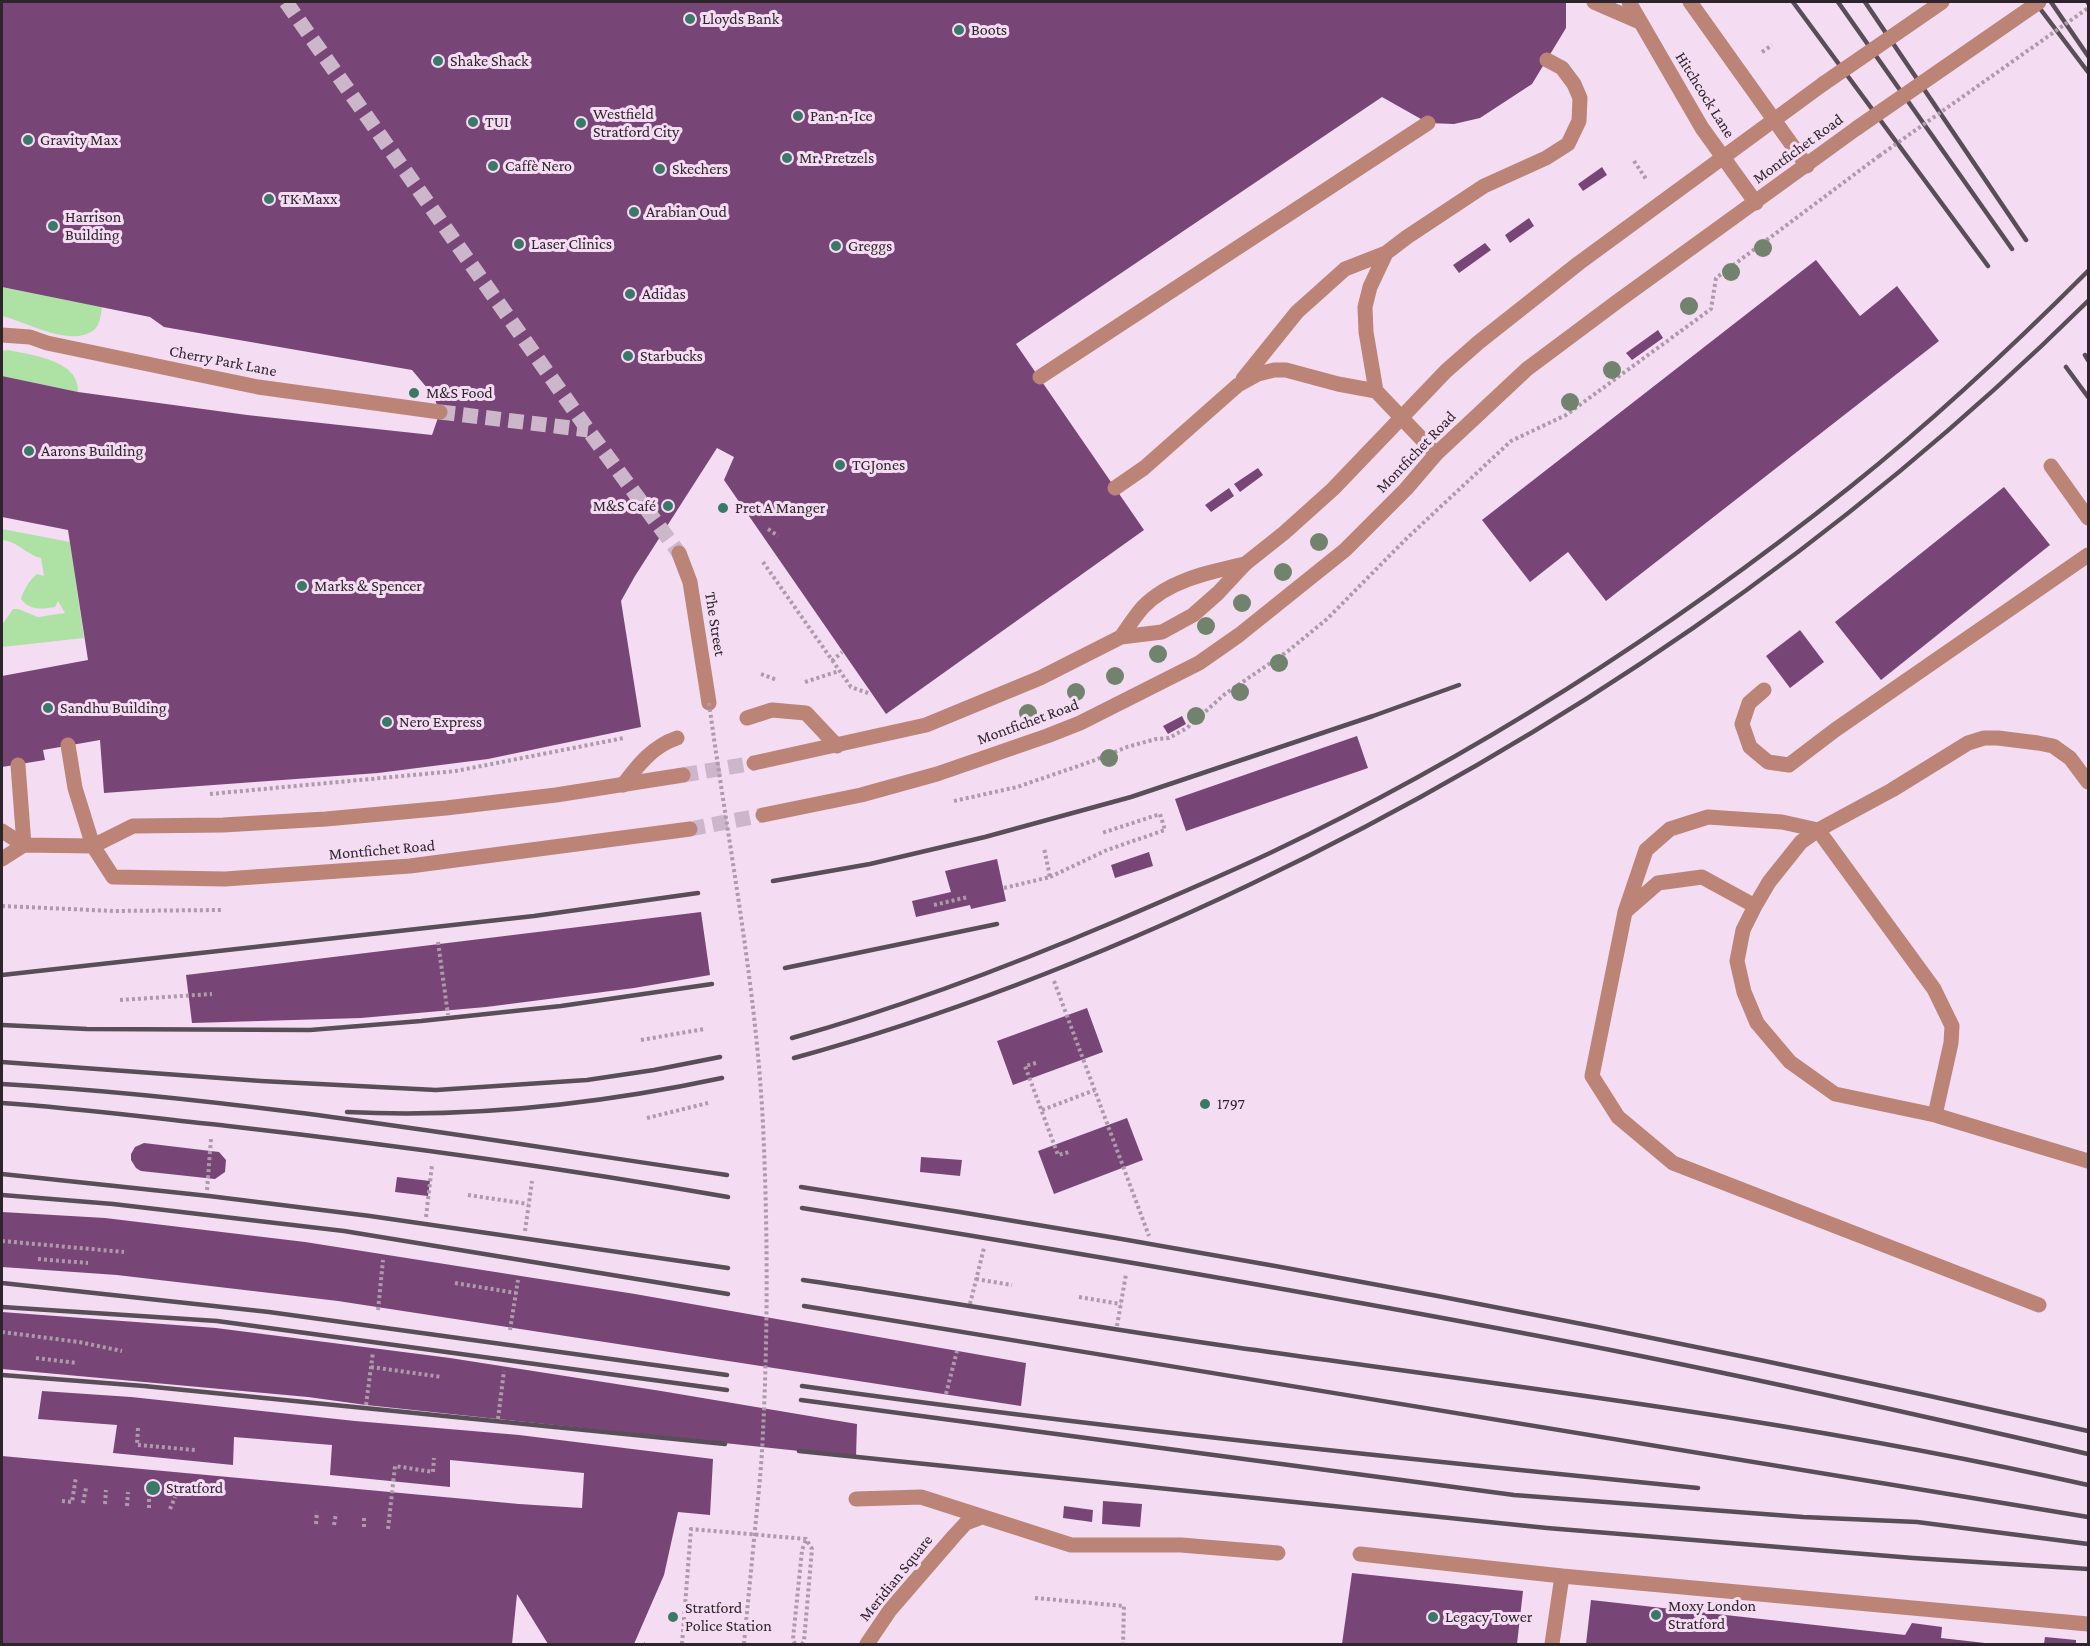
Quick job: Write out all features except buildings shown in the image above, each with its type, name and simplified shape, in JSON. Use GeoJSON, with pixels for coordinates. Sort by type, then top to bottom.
{"type":"FeatureCollection","features":[{"type":"Feature","properties":{"kind":"street"},"geometry":{"type":"LineString","coordinates":[[1594,2],[1640,22]]}},
{"type":"Feature","properties":{"kind":"street","name":"Hitchcock Lane"},"geometry":{"type":"LineString","coordinates":[[1629,2],[1692,111],[1756,203]]}},
{"type":"Feature","properties":{"kind":"street"},"geometry":{"type":"LineString","coordinates":[[1690,2],[1807,165]]}},
{"type":"Feature","properties":{"kind":"street","name":"Montfichet Road"},"geometry":{"type":"LineString","coordinates":[[754,763],[926,724],[1040,678],[1121,637],[1162,632],[1193,615],[1245,564],[1333,489],[1446,372],[1518,309],[1822,84],[1942,2]]}},
{"type":"Feature","properties":{"kind":"street","name":"Montfichet Road"},"geometry":{"type":"LineString","coordinates":[[764,815],[861,795],[937,774],[1047,736],[1080,723],[1199,663],[1239,635],[1345,550],[1485,406],[1536,363],[1857,128],[2039,2]]}},
{"type":"Feature","properties":{"kind":"street"},"geometry":{"type":"LineString","coordinates":[[1115,488],[1144,468],[1238,385],[1297,312],[1344,269],[1386,253],[1484,186],[1546,158],[1568,144],[1579,121],[1580,99],[1574,84],[1562,68],[1546,60]]}},
{"type":"Feature","properties":{"kind":"street"},"geometry":{"type":"LineString","coordinates":[[1040,377],[1428,123]]}},
{"type":"Feature","properties":{"kind":"street"},"geometry":{"type":"LineString","coordinates":[[1386,253],[1370,287],[1365,307],[1366,332],[1376,391],[1437,454]]}},
{"type":"Feature","properties":{"kind":"street","name":"Cherry Park Lane"},"geometry":{"type":"LineString","coordinates":[[2,334],[30,337],[47,343],[258,387],[440,412]]}},
{"type":"Feature","properties":{"kind":"street"},"geometry":{"type":"LineString","coordinates":[[1238,385],[1258,375],[1274,370],[1286,370],[1376,391]]}},
{"type":"Feature","properties":{"kind":"street"},"geometry":{"type":"LineString","coordinates":[[2051,466],[2088,518]]}},
{"type":"Feature","properties":{"kind":"street","name":"The Street"},"geometry":{"type":"LineString","coordinates":[[679,553],[690,582],[709,703]]}},
{"type":"Feature","properties":{"kind":"street"},"geometry":{"type":"LineString","coordinates":[[1764,690],[1749,703],[1742,724],[1747,740],[1750,747],[1768,762],[1789,765],[1835,730],[2088,555]]}},
{"type":"Feature","properties":{"kind":"street"},"geometry":{"type":"LineString","coordinates":[[1121,637],[1144,606],[1167,590],[1188,579],[1245,564]]}},
{"type":"Feature","properties":{"kind":"street"},"geometry":{"type":"LineString","coordinates":[[747,718],[772,710],[806,713],[837,746]]}},
{"type":"Feature","properties":{"kind":"street"},"geometry":{"type":"LineString","coordinates":[[623,785],[639,763],[665,742],[677,738]]}},
{"type":"Feature","properties":{"kind":"street"},"geometry":{"type":"LineString","coordinates":[[2088,782],[2070,758],[2053,746],[1984,738],[1968,743],[1892,790],[1818,830],[1802,842],[1769,882],[1755,906],[1743,930],[1737,962],[1744,992],[1757,1023],[1790,1062],[1835,1094],[1935,1115],[2088,1161]]}},
{"type":"Feature","properties":{"kind":"street"},"geometry":{"type":"LineString","coordinates":[[68,746],[75,788],[93,846]]}},
{"type":"Feature","properties":{"kind":"street"},"geometry":{"type":"LineString","coordinates":[[18,765],[24,845]]}},
{"type":"Feature","properties":{"kind":"street"},"geometry":{"type":"LineString","coordinates":[[2,831],[24,845],[93,846],[132,826],[223,825],[326,819],[446,808],[683,775]]}},
{"type":"Feature","properties":{"kind":"street"},"geometry":{"type":"LineString","coordinates":[[1935,1115],[1951,1043],[1952,1026],[1934,989],[1818,830],[1782,822],[1708,817],[1670,829],[1646,850],[1625,912],[1592,1076],[1617,1117],[1672,1163],[2039,1305]]}},
{"type":"Feature","properties":{"kind":"street","name":"Montfichet Road"},"geometry":{"type":"LineString","coordinates":[[93,846],[113,877],[225,879],[410,866],[690,829]]}},
{"type":"Feature","properties":{"kind":"street"},"geometry":{"type":"LineString","coordinates":[[2,859],[24,845]]}},
{"type":"Feature","properties":{"kind":"street"},"geometry":{"type":"LineString","coordinates":[[1625,912],[1658,883],[1702,877],[1755,906]]}},
{"type":"Feature","properties":{"kind":"street"},"geometry":{"type":"LineString","coordinates":[[856,1499],[921,1497],[1071,1545],[1181,1545],[1278,1553]]}},
{"type":"Feature","properties":{"kind":"street","name":"Meridian Square"},"geometry":{"type":"LineString","coordinates":[[867,1644],[890,1610],[954,1536],[966,1523],[982,1517]]}},
{"type":"Feature","properties":{"kind":"street"},"geometry":{"type":"LineString","coordinates":[[1360,1554],[1562,1576],[2088,1624]]}},
{"type":"Feature","properties":{"kind":"street"},"geometry":{"type":"LineString","coordinates":[[1552,1644],[1562,1576]]}},
{"type":"Feature","properties":{"kind":"path"},"geometry":{"type":"LineString","coordinates":[[1406,539],[1511,441],[1566,415],[1711,309],[1716,278],[1879,156],[2088,8]]}},
{"type":"Feature","properties":{"kind":"path"},"geometry":{"type":"LineString","coordinates":[[1762,52],[1772,45]]}},
{"type":"Feature","properties":{"kind":"path"},"geometry":{"type":"LineString","coordinates":[[1634,161],[1648,182]]}},
{"type":"Feature","properties":{"kind":"path"},"geometry":{"type":"LineString","coordinates":[[768,529],[778,536]]}},
{"type":"Feature","properties":{"kind":"path"},"geometry":{"type":"LineString","coordinates":[[763,562],[851,687],[871,694]]}},
{"type":"Feature","properties":{"kind":"path"},"geometry":{"type":"LineString","coordinates":[[832,661],[842,652]]}},
{"type":"Feature","properties":{"kind":"path"},"geometry":{"type":"LineString","coordinates":[[709,703],[752,1004],[763,1124],[766,1254],[762,1453],[744,1644]]}},
{"type":"Feature","properties":{"kind":"path"},"geometry":{"type":"LineString","coordinates":[[205,794],[456,771],[627,738]]}},
{"type":"Feature","properties":{"kind":"path"},"geometry":{"type":"LineString","coordinates":[[1004,888],[1050,877],[1107,850],[1165,830],[1160,814],[1102,833]]}},
{"type":"Feature","properties":{"kind":"path"},"geometry":{"type":"LineString","coordinates":[[1044,848],[1050,877]]}},
{"type":"Feature","properties":{"kind":"path"},"geometry":{"type":"LineString","coordinates":[[934,905],[968,897]]}},
{"type":"Feature","properties":{"kind":"path"},"geometry":{"type":"LineString","coordinates":[[438,942],[448,1015]]}},
{"type":"Feature","properties":{"kind":"path"},"geometry":{"type":"LineString","coordinates":[[1054,981],[1149,1236]]}},
{"type":"Feature","properties":{"kind":"path"},"geometry":{"type":"LineString","coordinates":[[120,1000],[212,994]]}},
{"type":"Feature","properties":{"kind":"path"},"geometry":{"type":"LineString","coordinates":[[641,1040],[704,1029]]}},
{"type":"Feature","properties":{"kind":"path"},"geometry":{"type":"LineString","coordinates":[[1036,1063],[1026,1066],[1041,1110],[1058,1155],[1069,1152]]}},
{"type":"Feature","properties":{"kind":"path"},"geometry":{"type":"LineString","coordinates":[[1041,1110],[1095,1090]]}},
{"type":"Feature","properties":{"kind":"path"},"geometry":{"type":"LineString","coordinates":[[647,1118],[708,1103]]}},
{"type":"Feature","properties":{"kind":"path"},"geometry":{"type":"LineString","coordinates":[[207,1190],[210,1139]]}},
{"type":"Feature","properties":{"kind":"path"},"geometry":{"type":"LineString","coordinates":[[426,1217],[432,1164]]}},
{"type":"Feature","properties":{"kind":"path"},"geometry":{"type":"LineString","coordinates":[[525,1231],[532,1181]]}},
{"type":"Feature","properties":{"kind":"path"},"geometry":{"type":"LineString","coordinates":[[468,1196],[528,1204]]}},
{"type":"Feature","properties":{"kind":"path"},"geometry":{"type":"LineString","coordinates":[[2,1241],[123,1252]]}},
{"type":"Feature","properties":{"kind":"path"},"geometry":{"type":"LineString","coordinates":[[970,1304],[984,1248]]}},
{"type":"Feature","properties":{"kind":"path"},"geometry":{"type":"LineString","coordinates":[[38,1259],[88,1263]]}},
{"type":"Feature","properties":{"kind":"path"},"geometry":{"type":"LineString","coordinates":[[378,1310],[383,1260]]}},
{"type":"Feature","properties":{"kind":"path"},"geometry":{"type":"LineString","coordinates":[[1117,1326],[1126,1274]]}},
{"type":"Feature","properties":{"kind":"path"},"geometry":{"type":"LineString","coordinates":[[976,1279],[1012,1285]]}},
{"type":"Feature","properties":{"kind":"path"},"geometry":{"type":"LineString","coordinates":[[510,1330],[518,1280]]}},
{"type":"Feature","properties":{"kind":"path"},"geometry":{"type":"LineString","coordinates":[[455,1283],[516,1293]]}},
{"type":"Feature","properties":{"kind":"path"},"geometry":{"type":"LineString","coordinates":[[1079,1296],[1121,1304]]}},
{"type":"Feature","properties":{"kind":"path"},"geometry":{"type":"LineString","coordinates":[[2,1332],[79,1342],[122,1352]]}},
{"type":"Feature","properties":{"kind":"path"},"geometry":{"type":"LineString","coordinates":[[366,1405],[373,1352]]}},
{"type":"Feature","properties":{"kind":"path"},"geometry":{"type":"LineString","coordinates":[[946,1394],[957,1352]]}},
{"type":"Feature","properties":{"kind":"path"},"geometry":{"type":"LineString","coordinates":[[36,1358],[77,1363]]}},
{"type":"Feature","properties":{"kind":"path"},"geometry":{"type":"LineString","coordinates":[[371,1367],[442,1377]]}},
{"type":"Feature","properties":{"kind":"path"},"geometry":{"type":"LineString","coordinates":[[498,1419],[504,1371]]}},
{"type":"Feature","properties":{"kind":"path"},"geometry":{"type":"LineString","coordinates":[[138,1428],[137,1445],[196,1450]]}},
{"type":"Feature","properties":{"kind":"path"},"geometry":{"type":"LineString","coordinates":[[388,1529],[395,1466],[433,1472],[434,1458]]}},
{"type":"Feature","properties":{"kind":"path"},"geometry":{"type":"LineString","coordinates":[[62,1501],[72,1502],[76,1477]]}},
{"type":"Feature","properties":{"kind":"path"},"geometry":{"type":"LineString","coordinates":[[83,1503],[86,1488]]}},
{"type":"Feature","properties":{"kind":"path"},"geometry":{"type":"LineString","coordinates":[[105,1504],[106,1490]]}},
{"type":"Feature","properties":{"kind":"path"},"geometry":{"type":"LineString","coordinates":[[127,1506],[128,1492]]}},
{"type":"Feature","properties":{"kind":"path"},"geometry":{"type":"LineString","coordinates":[[149,1495],[149,1508]]}},
{"type":"Feature","properties":{"kind":"path"},"geometry":{"type":"LineString","coordinates":[[170,1509],[175,1497]]}},
{"type":"Feature","properties":{"kind":"path"},"geometry":{"type":"LineString","coordinates":[[316,1524],[317,1512]]}},
{"type":"Feature","properties":{"kind":"path"},"geometry":{"type":"LineString","coordinates":[[334,1525],[336,1513]]}},
{"type":"Feature","properties":{"kind":"path"},"geometry":{"type":"LineString","coordinates":[[364,1515],[364,1527]]}},
{"type":"Feature","properties":{"kind":"path"},"geometry":{"type":"LineString","coordinates":[[682,1644],[691,1529],[806,1539]]}},
{"type":"Feature","properties":{"kind":"path"},"geometry":{"type":"LineString","coordinates":[[795,1644],[793,1639],[800,1567],[806,1539]]}},
{"type":"Feature","properties":{"kind":"path"},"geometry":{"type":"LineString","coordinates":[[803,1643],[812,1549],[806,1539]]}},
{"type":"Feature","properties":{"kind":"path"},"geometry":{"type":"LineString","coordinates":[[1035,1598],[1124,1606],[1123,1644]]}},
{"type":"Feature","properties":{"kind":"green space"},"geometry":{"type":"Polygon","coordinates":[[[2,287],[102,307],[99,322],[95,329],[75,336],[50,332],[2,316],[2,287]]]}},
{"type":"Feature","properties":{"kind":"green space"},"geometry":{"type":"Polygon","coordinates":[[[8,350],[41,357],[63,366],[77,381],[78,392],[2,376],[2,351],[8,350]]]}},
{"type":"Feature","properties":{"kind":"green space"},"geometry":{"type":"Polygon","coordinates":[[[2,529],[70,542],[84,638],[2,647],[2,625],[13,609],[38,617],[65,613],[58,601],[55,607],[41,609],[28,606],[21,599],[34,576],[37,574],[44,576],[41,558],[2,540],[2,529]]]}},
{"type":"Feature","properties":{"kind":"tunnel"},"geometry":{"type":"LineString","coordinates":[[286,2],[588,430],[679,553]]}},
{"type":"Feature","properties":{"kind":"tunnel"},"geometry":{"type":"LineString","coordinates":[[440,412],[588,430]]}},
{"type":"Feature","properties":{"kind":"tunnel"},"geometry":{"type":"LineString","coordinates":[[683,775],[754,763]]}},
{"type":"Feature","properties":{"kind":"tunnel"},"geometry":{"type":"LineString","coordinates":[[690,829],[763,815]]}},
{"type":"Feature","properties":{"kind":"railway"},"geometry":{"type":"LineString","coordinates":[[1793,2],[1988,266]]}},
{"type":"Feature","properties":{"kind":"railway"},"geometry":{"type":"LineString","coordinates":[[1838,2],[2012,249]]}},
{"type":"Feature","properties":{"kind":"railway"},"geometry":{"type":"LineString","coordinates":[[1865,2],[2026,240]]}},
{"type":"Feature","properties":{"kind":"railway"},"geometry":{"type":"LineString","coordinates":[[2035,2],[2088,72]]}},
{"type":"Feature","properties":{"kind":"railway"},"geometry":{"type":"LineString","coordinates":[[2051,2],[2088,56]]}},
{"type":"Feature","properties":{"kind":"railway"},"geometry":{"type":"LineString","coordinates":[[792,1038],[956,985],[1076,938],[1174,896],[1347,815],[1497,732],[1643,639],[1713,590],[1850,487],[1972,382],[2088,271]]}},
{"type":"Feature","properties":{"kind":"railway"},"geometry":{"type":"LineString","coordinates":[[794,1058],[911,1023],[968,1003],[1138,936],[1249,885],[1364,828],[1476,765],[1586,699],[1693,628],[1797,552],[1898,473],[1995,389],[2088,301]]}},
{"type":"Feature","properties":{"kind":"railway"},"geometry":{"type":"LineString","coordinates":[[2085,355],[2088,360]]}},
{"type":"Feature","properties":{"kind":"railway"},"geometry":{"type":"LineString","coordinates":[[2066,367],[2088,397]]}},
{"type":"Feature","properties":{"kind":"railway"},"geometry":{"type":"LineString","coordinates":[[773,881],[870,864],[985,837],[1131,797],[1459,685]]}},
{"type":"Feature","properties":{"kind":"railway"},"geometry":{"type":"LineString","coordinates":[[2,975],[534,916],[698,893]]}},
{"type":"Feature","properties":{"kind":"railway"},"geometry":{"type":"LineString","coordinates":[[785,968],[997,924]]}},
{"type":"Feature","properties":{"kind":"railway"},"geometry":{"type":"LineString","coordinates":[[2,1025],[87,1029],[310,1030],[561,1006],[712,984]]}},
{"type":"Feature","properties":{"kind":"railway"},"geometry":{"type":"LineString","coordinates":[[2,1062],[261,1081],[436,1090],[587,1080],[720,1057]]}},
{"type":"Feature","properties":{"kind":"railway"},"geometry":{"type":"LineString","coordinates":[[347,1112],[441,1113],[536,1107],[630,1095],[722,1078]]}},
{"type":"Feature","properties":{"kind":"railway"},"geometry":{"type":"LineString","coordinates":[[2,1084],[93,1090],[275,1110],[727,1175]]}},
{"type":"Feature","properties":{"kind":"railway"},"geometry":{"type":"LineString","coordinates":[[2,1103],[115,1113],[353,1141],[541,1167],[728,1197]]}},
{"type":"Feature","properties":{"kind":"railway"},"geometry":{"type":"LineString","coordinates":[[2,1174],[370,1216],[728,1268]]}},
{"type":"Feature","properties":{"kind":"railway"},"geometry":{"type":"LineString","coordinates":[[801,1187],[1124,1239],[1447,1298],[1768,1362],[2088,1431]]}},
{"type":"Feature","properties":{"kind":"railway"},"geometry":{"type":"LineString","coordinates":[[2,1195],[113,1204],[344,1231],[728,1294]]}},
{"type":"Feature","properties":{"kind":"railway"},"geometry":{"type":"LineString","coordinates":[[802,1208],[1192,1273],[1580,1344],[1835,1397],[2088,1454]]}},
{"type":"Feature","properties":{"kind":"railway"},"geometry":{"type":"LineString","coordinates":[[803,1280],[1211,1344],[1782,1426],[1987,1463],[2088,1485]]}},
{"type":"Feature","properties":{"kind":"railway"},"geometry":{"type":"LineString","coordinates":[[2,1283],[269,1312],[727,1375]]}},
{"type":"Feature","properties":{"kind":"railway"},"geometry":{"type":"LineString","coordinates":[[804,1306],[2088,1517]]}},
{"type":"Feature","properties":{"kind":"railway"},"geometry":{"type":"LineString","coordinates":[[2,1307],[217,1321],[727,1390]]}},
{"type":"Feature","properties":{"kind":"railway"},"geometry":{"type":"LineString","coordinates":[[2,1375],[144,1386],[725,1444]]}},
{"type":"Feature","properties":{"kind":"railway"},"geometry":{"type":"LineString","coordinates":[[802,1386],[1137,1429],[1698,1488]]}},
{"type":"Feature","properties":{"kind":"railway"},"geometry":{"type":"LineString","coordinates":[[801,1400],[1514,1495],[1803,1517],[1917,1522],[2088,1544]]}},
{"type":"Feature","properties":{"kind":"railway"},"geometry":{"type":"LineString","coordinates":[[799,1451],[1547,1528],[1913,1558],[2088,1569]]}},
{"type":"Feature","properties":{"kind":"place","name":"Lloyds Bank"},"geometry":{"type":"Point","coordinates":[690,19]}},
{"type":"Feature","properties":{"kind":"place","name":"Boots"},"geometry":{"type":"Point","coordinates":[959,30]}},
{"type":"Feature","properties":{"kind":"place","name":"Shake Shack"},"geometry":{"type":"Point","coordinates":[438,61]}},
{"type":"Feature","properties":{"kind":"place","name":"Pan-n-Ice"},"geometry":{"type":"Point","coordinates":[798,116]}},
{"type":"Feature","properties":{"kind":"place","name":"TUI"},"geometry":{"type":"Point","coordinates":[473,122]}},
{"type":"Feature","properties":{"kind":"place","name":"Westfield Stratford City"},"geometry":{"type":"Point","coordinates":[581,123]}},
{"type":"Feature","properties":{"kind":"place","name":"Gravity Max"},"geometry":{"type":"Point","coordinates":[28,140]}},
{"type":"Feature","properties":{"kind":"place","name":"Mr. Pretzels"},"geometry":{"type":"Point","coordinates":[787,158]}},
{"type":"Feature","properties":{"kind":"place","name":"Caffè Nero"},"geometry":{"type":"Point","coordinates":[493,166]}},
{"type":"Feature","properties":{"kind":"place","name":"Skechers"},"geometry":{"type":"Point","coordinates":[660,169]}},
{"type":"Feature","properties":{"kind":"place","name":"TK Maxx"},"geometry":{"type":"Point","coordinates":[269,199]}},
{"type":"Feature","properties":{"kind":"place","name":"Arabian Oud"},"geometry":{"type":"Point","coordinates":[634,212]}},
{"type":"Feature","properties":{"kind":"place","name":"Harrison Building"},"geometry":{"type":"Point","coordinates":[53,226]}},
{"type":"Feature","properties":{"kind":"place","name":"Laser Clinics"},"geometry":{"type":"Point","coordinates":[519,244]}},
{"type":"Feature","properties":{"kind":"place","name":"Greggs"},"geometry":{"type":"Point","coordinates":[836,246]}},
{"type":"Feature","properties":{"kind":"place","name":"Adidas"},"geometry":{"type":"Point","coordinates":[630,294]}},
{"type":"Feature","properties":{"kind":"place","name":"Starbucks"},"geometry":{"type":"Point","coordinates":[628,356]}},
{"type":"Feature","properties":{"kind":"place","name":"M&S Food"},"geometry":{"type":"Point","coordinates":[414,393]}},
{"type":"Feature","properties":{"kind":"place","name":"Aarons Building"},"geometry":{"type":"Point","coordinates":[29,451]}},
{"type":"Feature","properties":{"kind":"place","name":"TGJones"},"geometry":{"type":"Point","coordinates":[840,465]}},
{"type":"Feature","properties":{"kind":"place","name":"M&S Café"},"geometry":{"type":"Point","coordinates":[668,506]}},
{"type":"Feature","properties":{"kind":"place","name":"Pret A Manger"},"geometry":{"type":"Point","coordinates":[723,508]}},
{"type":"Feature","properties":{"kind":"place","name":"Marks & Spencer"},"geometry":{"type":"Point","coordinates":[302,586]}},
{"type":"Feature","properties":{"kind":"place","name":"Sandhu Building"},"geometry":{"type":"Point","coordinates":[48,708]}},
{"type":"Feature","properties":{"kind":"place","name":"Nero Express"},"geometry":{"type":"Point","coordinates":[387,722]}},
{"type":"Feature","properties":{"kind":"place","name":"1797"},"geometry":{"type":"Point","coordinates":[1205,1104]}},
{"type":"Feature","properties":{"kind":"place","name":"Stratford"},"geometry":{"type":"Point","coordinates":[153,1488]}},
{"type":"Feature","properties":{"kind":"place","name":"Moxy London Stratford"},"geometry":{"type":"Point","coordinates":[1656,1615]}},
{"type":"Feature","properties":{"kind":"place","name":"Stratford Police Station"},"geometry":{"type":"Point","coordinates":[673,1617]}},
{"type":"Feature","properties":{"kind":"place","name":"Legacy Tower"},"geometry":{"type":"Point","coordinates":[1433,1617]}}]}
